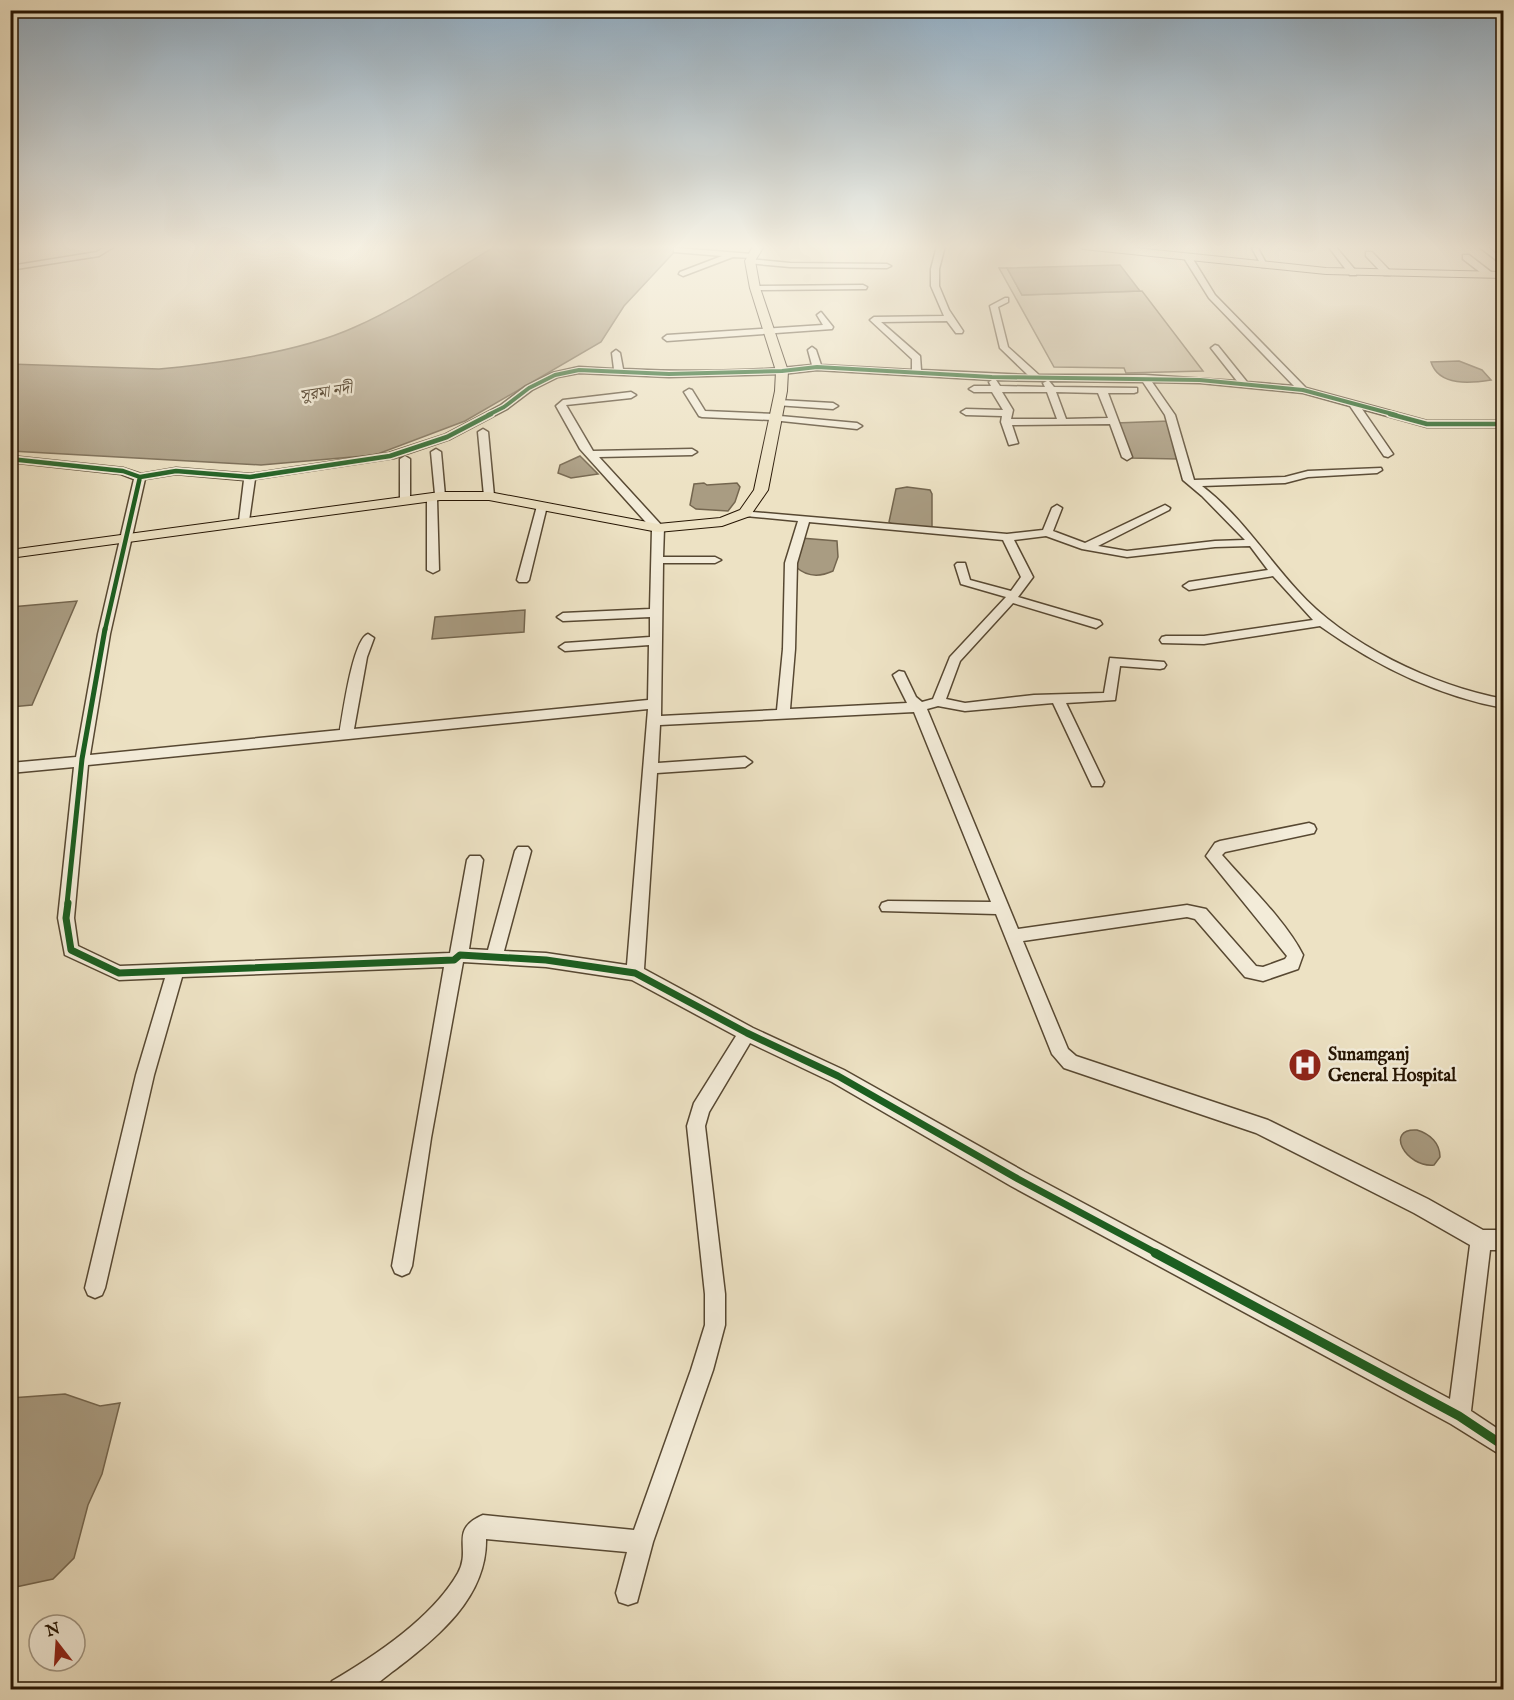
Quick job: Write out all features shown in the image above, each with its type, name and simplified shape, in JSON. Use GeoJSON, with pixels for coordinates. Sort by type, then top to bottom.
{"type":"FeatureCollection","features":[{"type":"Feature","properties":{"kind":"main road"},"geometry":{"type":"LineString","coordinates":[[10,554],[436,496],[489,495],[658,528],[722,522],[745,513],[761,490],[777,413],[782,372],[768,325]]}},
{"type":"Feature","properties":{"kind":"street"},"geometry":{"type":"LineString","coordinates":[[667,338],[770,332],[829,327],[828,325]]}},
{"type":"Feature","properties":{"kind":"street"},"geometry":{"type":"LineString","coordinates":[[879,325],[894,341],[904,345],[917,358],[916,371]]}},
{"type":"Feature","properties":{"kind":"street"},"geometry":{"type":"LineString","coordinates":[[956,325],[959,331]]}},
{"type":"Feature","properties":{"kind":"street"},"geometry":{"type":"LineString","coordinates":[[999,325],[1004,348],[1041,377],[1050,389],[1063,422]]}},
{"type":"Feature","properties":{"kind":"street"},"geometry":{"type":"LineString","coordinates":[[1238,325],[1303,390]]}},
{"type":"Feature","properties":{"kind":"street"},"geometry":{"type":"LineString","coordinates":[[1215,348],[1244,384]]}},
{"type":"Feature","properties":{"kind":"street"},"geometry":{"type":"LineString","coordinates":[[812,350],[817,367]]}},
{"type":"Feature","properties":{"kind":"street"},"geometry":{"type":"LineString","coordinates":[[616,353],[619,372]]}},
{"type":"Feature","properties":{"kind":"street"},"geometry":{"type":"LineString","coordinates":[[10,459],[123,471],[140,477],[176,471],[250,477],[390,456],[447,437],[504,407],[530,388],[555,375],[579,370],[782,372],[817,367],[992,376],[1145,378],[1303,390],[1427,424],[1503,424]]}},
{"type":"Feature","properties":{"kind":"street"},"geometry":{"type":"LineString","coordinates":[[992,376],[1007,417],[1013,443]]}},
{"type":"Feature","properties":{"kind":"street"},"geometry":{"type":"LineString","coordinates":[[1145,378],[1170,415],[1188,480],[1206,494],[1322,622],[1355,645],[1424,680],[1477,699],[1503,704]]}},
{"type":"Feature","properties":{"kind":"street"},"geometry":{"type":"LineString","coordinates":[[974,389],[1134,390]]}},
{"type":"Feature","properties":{"kind":"street"},"geometry":{"type":"LineString","coordinates":[[1102,390],[1127,457]]}},
{"type":"Feature","properties":{"kind":"street"},"geometry":{"type":"LineString","coordinates":[[689,392],[702,414],[777,413],[833,406]]}},
{"type":"Feature","properties":{"kind":"street"},"geometry":{"type":"LineString","coordinates":[[631,395],[593,398],[563,403],[561,406],[568,422],[590,454],[658,528],[654,721],[635,973]]}},
{"type":"Feature","properties":{"kind":"street"},"geometry":{"type":"LineString","coordinates":[[1352,402],[1388,454]]}},
{"type":"Feature","properties":{"kind":"street"},"geometry":{"type":"LineString","coordinates":[[966,412],[1063,422],[1114,422]]}},
{"type":"Feature","properties":{"kind":"street"},"geometry":{"type":"LineString","coordinates":[[777,413],[857,426]]}},
{"type":"Feature","properties":{"kind":"street"},"geometry":{"type":"LineString","coordinates":[[483,432],[489,495]]}},
{"type":"Feature","properties":{"kind":"street"},"geometry":{"type":"LineString","coordinates":[[433,570],[436,452]]}},
{"type":"Feature","properties":{"kind":"street"},"geometry":{"type":"LineString","coordinates":[[590,454],[692,452]]}},
{"type":"Feature","properties":{"kind":"street"},"geometry":{"type":"LineString","coordinates":[[405,459],[405,500]]}},
{"type":"Feature","properties":{"kind":"street"},"geometry":{"type":"LineString","coordinates":[[1191,483],[1285,480],[1308,474],[1377,470]]}},
{"type":"Feature","properties":{"kind":"street"},"geometry":{"type":"LineString","coordinates":[[140,477],[104,634],[82,759],[66,918],[71,950],[118,973],[494,956],[635,973],[747,1033],[838,1076],[1018,1179],[1459,1416],[1503,1446]]}},
{"type":"Feature","properties":{"kind":"street"},"geometry":{"type":"LineString","coordinates":[[244,521],[250,477]]}},
{"type":"Feature","properties":{"kind":"street"},"geometry":{"type":"LineString","coordinates":[[524,580],[542,506]]}},
{"type":"Feature","properties":{"kind":"street"},"geometry":{"type":"LineString","coordinates":[[1047,533],[1058,508]]}},
{"type":"Feature","properties":{"kind":"street"},"geometry":{"type":"LineString","coordinates":[[1086,547],[1166,508]]}},
{"type":"Feature","properties":{"kind":"street"},"geometry":{"type":"LineString","coordinates":[[745,513],[1007,537],[1047,533],[1086,547],[1127,555],[1215,544],[1252,543]]}},
{"type":"Feature","properties":{"kind":"street"},"geometry":{"type":"LineString","coordinates":[[783,712],[789,649],[791,563],[804,519]]}},
{"type":"Feature","properties":{"kind":"street"},"geometry":{"type":"LineString","coordinates":[[938,702],[954,660],[1012,597],[1026,577],[1007,537]]}},
{"type":"Feature","properties":{"kind":"street"},"geometry":{"type":"LineString","coordinates":[[657,560],[715,560]]}},
{"type":"Feature","properties":{"kind":"street"},"geometry":{"type":"LineString","coordinates":[[961,565],[965,582],[1096,624]]}},
{"type":"Feature","properties":{"kind":"street"},"geometry":{"type":"LineString","coordinates":[[1189,586],[1275,572]]}},
{"type":"Feature","properties":{"kind":"street"},"geometry":{"type":"LineString","coordinates":[[563,617],[655,613]]}},
{"type":"Feature","properties":{"kind":"street"},"geometry":{"type":"LineString","coordinates":[[1166,640],[1204,640],[1322,622]]}},
{"type":"Feature","properties":{"kind":"street"},"geometry":{"type":"LineString","coordinates":[[346,734],[361,657],[368,638]]}},
{"type":"Feature","properties":{"kind":"street"},"geometry":{"type":"LineString","coordinates":[[565,647],[654,641]]}},
{"type":"Feature","properties":{"kind":"street"},"geometry":{"type":"LineString","coordinates":[[654,721],[783,712],[919,707],[938,702],[965,707],[1057,698],[1110,697],[1114,661],[1160,666]]}},
{"type":"Feature","properties":{"kind":"street"},"geometry":{"type":"LineString","coordinates":[[898,675],[911,699],[919,707],[1061,1054],[1070,1062],[1261,1126],[1421,1206],[1480,1240],[1503,1240]]}},
{"type":"Feature","properties":{"kind":"street"},"geometry":{"type":"LineString","coordinates":[[1057,698],[1097,782]]}},
{"type":"Feature","properties":{"kind":"street"},"geometry":{"type":"LineString","coordinates":[[10,768],[82,759],[653,704]]}},
{"type":"Feature","properties":{"kind":"street"},"geometry":{"type":"LineString","coordinates":[[650,768],[745,762]]}},
{"type":"Feature","properties":{"kind":"street"},"geometry":{"type":"LineString","coordinates":[[1014,936],[1187,911],[1200,914],[1251,972],[1263,974],[1292,964],[1295,955],[1282,936],[1214,856],[1220,847],[1309,829]]}},
{"type":"Feature","properties":{"kind":"street"},"geometry":{"type":"LineString","coordinates":[[494,956],[523,851]]}},
{"type":"Feature","properties":{"kind":"street"},"geometry":{"type":"LineString","coordinates":[[402,1266],[422,1138],[475,860]]}},
{"type":"Feature","properties":{"kind":"street"},"geometry":{"type":"LineString","coordinates":[[888,908],[1002,908]]}},
{"type":"Feature","properties":{"kind":"street"},"geometry":{"type":"LineString","coordinates":[[94,1288],[145,1075],[176,970]]}},
{"type":"Feature","properties":{"kind":"street"},"geometry":{"type":"LineString","coordinates":[[628,1593],[641,1542],[702,1371],[715,1325],[715,1294],[696,1126],[700,1109],[747,1033]]}},
{"type":"Feature","properties":{"kind":"street"},"geometry":{"type":"LineString","coordinates":[[1459,1416],[1480,1240]]}},
{"type":"Feature","properties":{"kind":"street"},"geometry":{"type":"LineString","coordinates":[[341,1689],[385,1662],[435,1619],[459,1593],[473,1566],[474,1533],[483,1527],[641,1542]]}},
{"type":"Feature","properties":{"kind":"shaded area"},"geometry":{"type":"Polygon","coordinates":[[[1031,325],[1168,325],[1203,371],[1126,373],[1124,368],[1054,367],[1031,325]]]}},
{"type":"Feature","properties":{"kind":"water","name":"সুরমা নদী"},"geometry":{"type":"Polygon","coordinates":[[[612,325],[601,342],[465,421],[375,455],[261,465],[11,451],[10,364],[159,369],[180,367],[292,348],[355,327],[612,325]]]}},
{"type":"Feature","properties":{"kind":"water"},"geometry":{"type":"Polygon","coordinates":[[[1459,361],[1482,370],[1491,380],[1457,382],[1441,376],[1431,362],[1459,361]]]}},
{"type":"Feature","properties":{"kind":"water"},"geometry":{"type":"Polygon","coordinates":[[[1169,421],[1178,459],[1130,458],[1116,423],[1169,421]]]}},
{"type":"Feature","properties":{"kind":"water"},"geometry":{"type":"Polygon","coordinates":[[[580,456],[598,474],[571,478],[558,473],[560,465],[580,456]]]}},
{"type":"Feature","properties":{"kind":"water"},"geometry":{"type":"Polygon","coordinates":[[[737,483],[740,487],[735,502],[728,511],[696,509],[690,505],[694,484],[707,485],[737,483]]]}},
{"type":"Feature","properties":{"kind":"water"},"geometry":{"type":"Polygon","coordinates":[[[907,487],[930,490],[932,527],[910,532],[889,522],[896,489],[907,487]]]}},
{"type":"Feature","properties":{"kind":"water"},"geometry":{"type":"Polygon","coordinates":[[[801,538],[837,541],[838,557],[833,571],[814,575],[805,573],[796,567],[801,538]]]}},
{"type":"Feature","properties":{"kind":"water"},"geometry":{"type":"Polygon","coordinates":[[[77,601],[32,705],[11,707],[11,607],[77,601]]]}},
{"type":"Feature","properties":{"kind":"water"},"geometry":{"type":"Polygon","coordinates":[[[525,610],[524,632],[432,639],[435,617],[525,610]]]}},
{"type":"Feature","properties":{"kind":"water"},"geometry":{"type":"Polygon","coordinates":[[[1417,1130],[1430,1137],[1438,1147],[1440,1157],[1434,1165],[1415,1161],[1403,1148],[1400,1141],[1402,1135],[1407,1131],[1417,1130]]]}},
{"type":"Feature","properties":{"kind":"water"},"geometry":{"type":"Polygon","coordinates":[[[65,1394],[100,1406],[120,1403],[102,1474],[88,1505],[74,1558],[53,1579],[11,1588],[11,1398],[65,1394]]]}},
{"type":"Feature","properties":{"kind":"cycle path"},"geometry":{"type":"LineString","coordinates":[[10,459],[123,471],[140,477],[176,471],[250,477],[390,456],[447,437],[504,407],[529,388],[555,375],[579,370],[669,374],[782,371],[817,367],[992,377],[1200,380],[1303,390],[1427,424],[1504,424]]}},
{"type":"Feature","properties":{"kind":"cycle path"},"geometry":{"type":"LineString","coordinates":[[140,477],[104,634],[82,759],[66,918],[71,950],[119,973],[454,960],[460,955],[546,960],[635,973],[747,1033],[838,1076],[1018,1179],[1459,1416],[1504,1446]]}},
{"type":"Feature","properties":{"kind":"place","name":"Sunamganj General Hospital"},"geometry":{"type":"Point","coordinates":[1305,1065]}}]}
